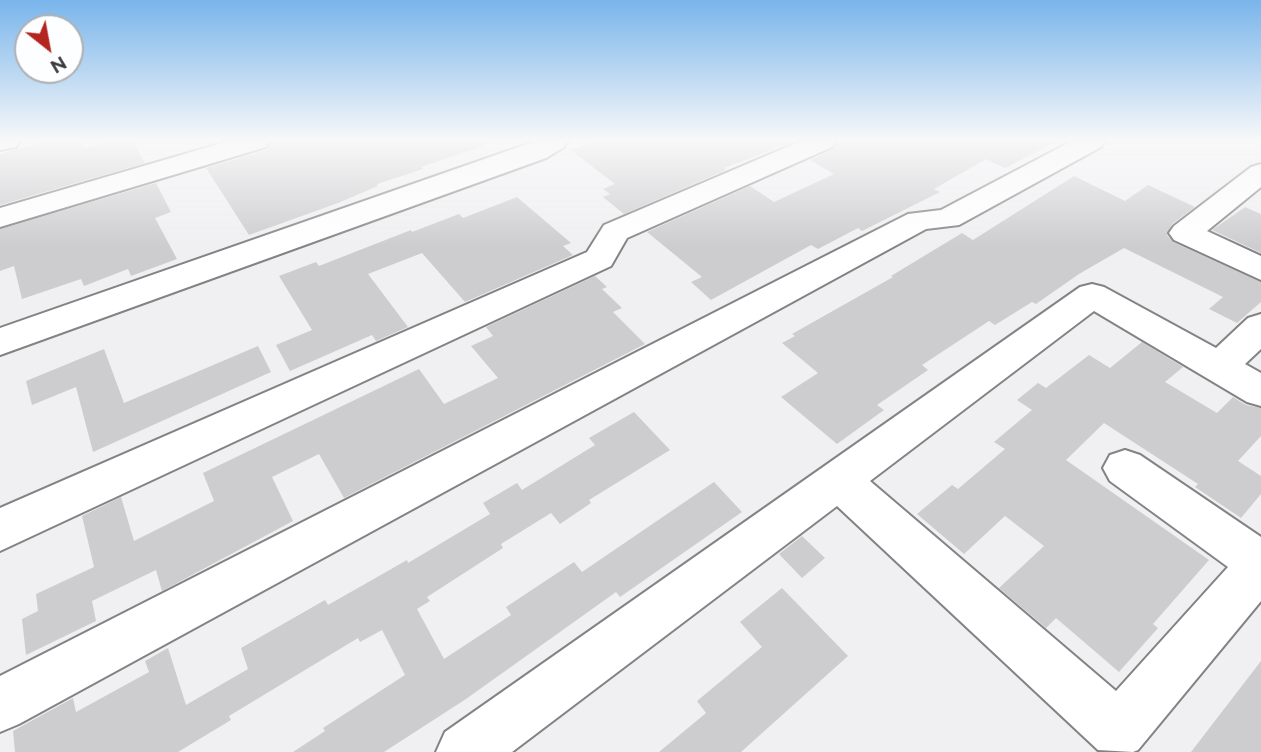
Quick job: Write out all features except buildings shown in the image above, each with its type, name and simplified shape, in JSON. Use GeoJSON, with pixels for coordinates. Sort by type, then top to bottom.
{"type":"FeatureCollection","features":[{"type":"Feature","properties":{"kind":"street"},"geometry":{"type":"LineString","coordinates":[[0,218],[140,176]]}},
{"type":"Feature","properties":{"kind":"street"},"geometry":{"type":"LineString","coordinates":[[0,342],[468,176]]}},
{"type":"Feature","properties":{"kind":"street"},"geometry":{"type":"LineString","coordinates":[[0,530],[599,259],[615,232],[743,176]]}},
{"type":"Feature","properties":{"kind":"street"},"geometry":{"type":"LineString","coordinates":[[0,705],[919,220],[948,218],[1026,176]]}},
{"type":"Feature","properties":{"kind":"street"},"geometry":{"type":"LineString","coordinates":[[1257,176],[1185,233],[1261,269]]}},
{"type":"Feature","properties":{"kind":"street"},"geometry":{"type":"LineString","coordinates":[[464,752],[840,481],[1092,295],[1261,391]]}},
{"type":"Feature","properties":{"kind":"street"},"geometry":{"type":"LineString","coordinates":[[1219,367],[1261,327]]}},
{"type":"Feature","properties":{"kind":"street"},"geometry":{"type":"LineString","coordinates":[[840,481],[1118,730],[1261,564],[1125,468]]}}]}
